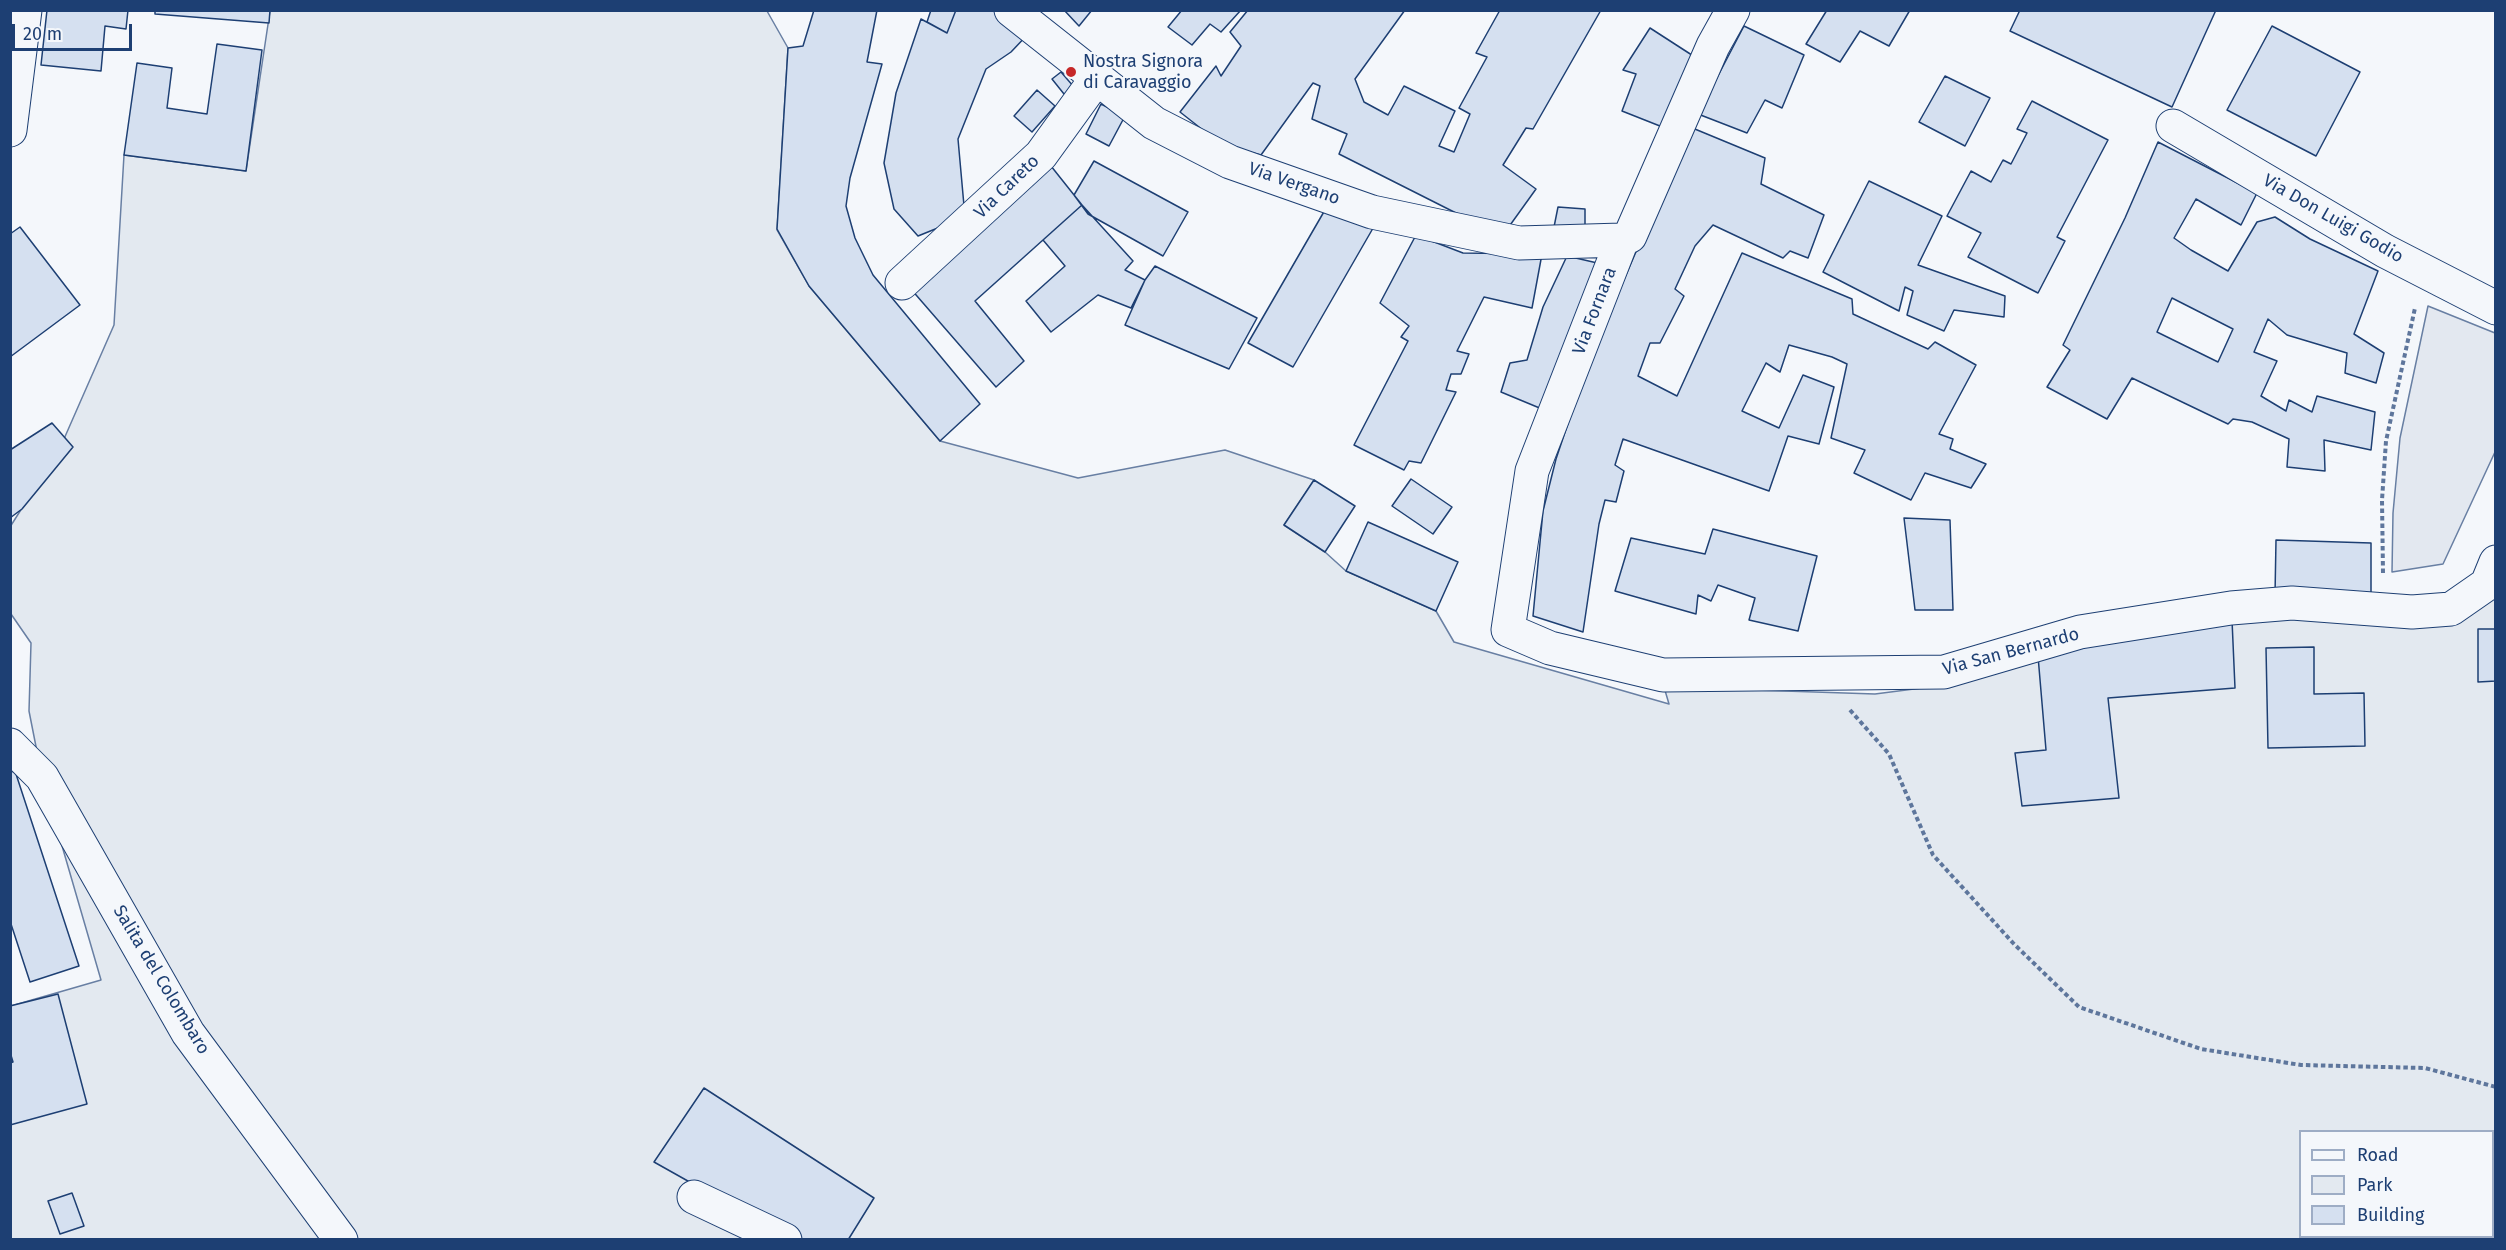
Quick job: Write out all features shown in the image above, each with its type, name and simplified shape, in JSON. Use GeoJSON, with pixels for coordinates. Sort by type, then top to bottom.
{"type":"FeatureCollection","features":[{"type":"Feature","properties":{"kind":"street"},"geometry":{"type":"LineString","coordinates":[[10,130],[24,10]]}},
{"type":"Feature","properties":{"kind":"street","name":"Via Vergano"},"geometry":{"type":"LineString","coordinates":[[1011,10],[1154,123],[1230,162],[1372,212],[1519,243],[1622,240]]}},
{"type":"Feature","properties":{"kind":"street","name":"Via Fornara"},"geometry":{"type":"LineString","coordinates":[[1508,630],[1532,471],[1622,240],[1630,236],[1713,46],[1733,10]]}},
{"type":"Feature","properties":{"kind":"street","name":"Via Careto"},"geometry":{"type":"LineString","coordinates":[[902,283],[1041,155],[1096,78]]}},
{"type":"Feature","properties":{"kind":"street","name":"Via Don Luigi Godio"},"geometry":{"type":"LineString","coordinates":[[2173,126],[2427,273],[2495,321]]}},
{"type":"Feature","properties":{"kind":"street","name":"Via San Bernardo"},"geometry":{"type":"LineString","coordinates":[[1508,630],[1550,648],[1663,675],[1819,676],[1944,672],[2080,632],[2232,608],[2292,603],[2412,612],[2451,609],[2487,584],[2496,562]]}},
{"type":"Feature","properties":{"kind":"street","name":"Salita del Colombaro"},"geometry":{"type":"LineString","coordinates":[[10,745],[42,777],[188,1033],[341,1239]]}},
{"type":"Feature","properties":{"kind":"street"},"geometry":{"type":"LineString","coordinates":[[694,1197],[785,1239]]}},
{"type":"Feature","properties":{"kind":"path"},"geometry":{"type":"LineString","coordinates":[[2381,610],[2384,559],[2382,500],[2386,441],[2411,319],[2427,273]]}},
{"type":"Feature","properties":{"kind":"path"},"geometry":{"type":"LineString","coordinates":[[1819,676],[1889,754],[1933,855],[2014,944],[2079,1007],[2201,1049],[2301,1065],[2425,1068],[2496,1087]]}},
{"type":"Feature","properties":{"kind":"green space"},"geometry":{"type":"Polygon","coordinates":[[[270,11],[767,11],[788,48],[777,230],[809,286],[940,441],[1078,478],[1225,450],[1314,480],[1284,525],[1325,552],[1346,571],[1436,611],[1454,642],[1669,704],[1664,687],[1875,694],[1945,685],[2024,660],[2294,612],[2413,622],[2495,579],[2495,1239],[11,1239],[10,1063],[13,1062],[11,1006],[101,980],[42,777],[29,711],[31,643],[11,614],[10,527],[60,448],[114,325],[124,155],[246,171],[270,11]]]}},
{"type":"Feature","properties":{"kind":"shaded area"},"geometry":{"type":"Polygon","coordinates":[[[2428,306],[2495,333],[2495,452],[2443,564],[2392,572],[2393,513],[2400,438],[2428,306]]]}},
{"type":"Feature","properties":{"kind":"building"},"geometry":{"type":"Polygon","coordinates":[[[47,10],[128,10],[126,29],[105,26],[101,71],[41,65],[47,10]]]}},
{"type":"Feature","properties":{"kind":"building"},"geometry":{"type":"Polygon","coordinates":[[[155,10],[270,10],[269,23],[155,14],[155,10]]]}},
{"type":"Feature","properties":{"kind":"building"},"geometry":{"type":"Polygon","coordinates":[[[814,10],[877,10],[867,62],[882,64],[850,178],[846,206],[855,238],[873,275],[980,404],[940,441],[809,286],[777,229],[788,48],[803,46],[814,10]]]}},
{"type":"Feature","properties":{"kind":"building"},"geometry":{"type":"Polygon","coordinates":[[[931,10],[956,10],[947,33],[927,22],[931,10]]]}},
{"type":"Feature","properties":{"kind":"building"},"geometry":{"type":"Polygon","coordinates":[[[956,10],[1008,10],[1030,32],[1011,52],[986,69],[958,139],[965,217],[918,236],[894,209],[884,163],[896,93],[921,19],[947,33],[956,10]]]}},
{"type":"Feature","properties":{"kind":"building"},"geometry":{"type":"Polygon","coordinates":[[[1064,10],[1092,10],[1079,26],[1064,10]]]}},
{"type":"Feature","properties":{"kind":"building"},"geometry":{"type":"Polygon","coordinates":[[[1182,10],[1241,10],[1221,32],[1210,24],[1192,45],[1168,27],[1182,10]]]}},
{"type":"Feature","properties":{"kind":"building"},"geometry":{"type":"Polygon","coordinates":[[[1248,10],[1405,10],[1355,79],[1364,102],[1388,115],[1404,86],[1455,111],[1439,146],[1454,152],[1470,114],[1459,108],[1487,57],[1476,53],[1500,10],[1601,10],[1533,129],[1526,128],[1503,165],[1536,189],[1508,228],[1460,215],[1339,154],[1347,134],[1312,119],[1320,86],[1313,83],[1261,155],[1222,145],[1180,112],[1216,66],[1221,76],[1241,46],[1230,32],[1248,10]]]}},
{"type":"Feature","properties":{"kind":"building"},"geometry":{"type":"Polygon","coordinates":[[[1827,10],[1910,10],[1889,46],[1860,31],[1840,62],[1806,44],[1827,10]]]}},
{"type":"Feature","properties":{"kind":"building"},"geometry":{"type":"Polygon","coordinates":[[[2020,10],[2216,10],[2172,107],[2010,31],[2020,10]]]}},
{"type":"Feature","properties":{"kind":"building"},"geometry":{"type":"Polygon","coordinates":[[[1744,26],[1804,55],[1782,108],[1765,100],[1747,133],[1698,114],[1744,26]]]}},
{"type":"Feature","properties":{"kind":"building"},"geometry":{"type":"Polygon","coordinates":[[[2272,26],[2360,72],[2316,156],[2227,110],[2272,26]]]}},
{"type":"Feature","properties":{"kind":"building"},"geometry":{"type":"Polygon","coordinates":[[[1650,28],[1698,59],[1670,130],[1622,111],[1636,74],[1623,70],[1650,28]]]}},
{"type":"Feature","properties":{"kind":"building"},"geometry":{"type":"Polygon","coordinates":[[[217,44],[262,50],[246,171],[124,155],[137,63],[172,68],[167,108],[207,114],[217,44]]]}},
{"type":"Feature","properties":{"kind":"building"},"geometry":{"type":"Polygon","coordinates":[[[1061,72],[1074,87],[1064,94],[1052,79],[1061,72]]]}},
{"type":"Feature","properties":{"kind":"building"},"geometry":{"type":"Polygon","coordinates":[[[1945,76],[1990,98],[1965,146],[1919,122],[1945,76]]]}},
{"type":"Feature","properties":{"kind":"building"},"geometry":{"type":"Polygon","coordinates":[[[1037,90],[1055,106],[1032,132],[1014,116],[1037,90]]]}},
{"type":"Feature","properties":{"kind":"building"},"geometry":{"type":"Polygon","coordinates":[[[2032,101],[2108,140],[2057,237],[2065,241],[2038,293],[1968,257],[1981,233],[1947,216],[1971,171],[1991,182],[2003,160],[2011,164],[2027,133],[2017,129],[2032,101]]]}},
{"type":"Feature","properties":{"kind":"building"},"geometry":{"type":"Polygon","coordinates":[[[1101,104],[1125,116],[1109,146],[1086,134],[1101,104]]]}},
{"type":"Feature","properties":{"kind":"building"},"geometry":{"type":"Polygon","coordinates":[[[1690,127],[1765,158],[1761,184],[1824,215],[1808,258],[1790,251],[1783,258],[1713,225],[1695,246],[1675,289],[1684,296],[1660,343],[1650,343],[1638,376],[1677,396],[1742,253],[1852,299],[1853,314],[1928,349],[1935,342],[1976,365],[1939,434],[1953,439],[1950,449],[1986,464],[1971,488],[1925,473],[1911,500],[1854,473],[1865,450],[1831,438],[1847,364],[1832,357],[1789,345],[1780,372],[1766,363],[1742,411],[1779,428],[1803,375],[1834,387],[1819,444],[1788,436],[1769,491],[1623,439],[1615,465],[1624,471],[1616,502],[1605,500],[1599,524],[1583,632],[1533,616],[1543,511],[1556,459],[1590,358],[1690,127]]]}},
{"type":"Feature","properties":{"kind":"building"},"geometry":{"type":"Polygon","coordinates":[[[2158,142],[2257,193],[2241,225],[2196,199],[2174,238],[2191,250],[2228,271],[2257,222],[2275,217],[2310,239],[2378,271],[2354,334],[2384,353],[2376,383],[2345,373],[2347,353],[2287,335],[2268,319],[2254,352],[2277,361],[2261,396],[2286,411],[2289,400],[2312,412],[2317,396],[2375,412],[2371,450],[2324,440],[2325,471],[2287,467],[2289,439],[2252,422],[2233,419],[2228,424],[2132,378],[2107,419],[2047,387],[2070,350],[2063,345],[2125,218],[2158,142]],[[2172,298],[2157,332],[2218,362],[2233,329],[2172,298]]]}},
{"type":"Feature","properties":{"kind":"building"},"geometry":{"type":"Polygon","coordinates":[[[1047,161],[1082,205],[975,301],[1024,361],[996,387],[910,288],[1047,161]]]}},
{"type":"Feature","properties":{"kind":"building"},"geometry":{"type":"Polygon","coordinates":[[[1094,161],[1188,212],[1163,256],[1088,214],[1074,195],[1094,161]]]}},
{"type":"Feature","properties":{"kind":"building"},"geometry":{"type":"Polygon","coordinates":[[[1869,181],[1942,216],[1918,265],[2005,296],[2004,317],[1954,310],[1944,331],[1907,315],[1913,291],[1905,287],[1899,311],[1823,272],[1869,181]]]}},
{"type":"Feature","properties":{"kind":"building"},"geometry":{"type":"Polygon","coordinates":[[[1329,203],[1376,223],[1293,367],[1248,343],[1329,203]]]}},
{"type":"Feature","properties":{"kind":"building"},"geometry":{"type":"Polygon","coordinates":[[[1082,205],[1133,261],[1125,270],[1145,280],[1131,308],[1098,295],[1051,332],[1026,301],[1065,266],[1043,240],[1082,205]]]}},
{"type":"Feature","properties":{"kind":"building"},"geometry":{"type":"Polygon","coordinates":[[[1558,207],[1585,209],[1585,235],[1552,237],[1558,207]]]}},
{"type":"Feature","properties":{"kind":"building"},"geometry":{"type":"Polygon","coordinates":[[[20,227],[80,305],[10,357],[10,234],[20,227]]]}},
{"type":"Feature","properties":{"kind":"building"},"geometry":{"type":"Polygon","coordinates":[[[1416,235],[1463,253],[1542,254],[1532,308],[1484,297],[1457,351],[1469,354],[1461,374],[1451,374],[1446,390],[1456,392],[1421,463],[1409,461],[1404,470],[1354,445],[1408,341],[1401,337],[1409,326],[1380,303],[1416,235]]]}},
{"type":"Feature","properties":{"kind":"building"},"geometry":{"type":"Polygon","coordinates":[[[1567,256],[1606,265],[1554,414],[1501,392],[1510,363],[1527,360],[1543,307],[1567,256]]]}},
{"type":"Feature","properties":{"kind":"building"},"geometry":{"type":"Polygon","coordinates":[[[1155,266],[1257,318],[1229,369],[1125,325],[1145,280],[1155,266]]]}},
{"type":"Feature","properties":{"kind":"building"},"geometry":{"type":"Polygon","coordinates":[[[52,423],[73,447],[22,509],[10,518],[10,450],[52,423]]]}},
{"type":"Feature","properties":{"kind":"building"},"geometry":{"type":"Polygon","coordinates":[[[1411,479],[1452,507],[1433,534],[1392,506],[1411,479]]]}},
{"type":"Feature","properties":{"kind":"building"},"geometry":{"type":"Polygon","coordinates":[[[1314,480],[1355,506],[1325,552],[1284,525],[1314,480]]]}},
{"type":"Feature","properties":{"kind":"building"},"geometry":{"type":"Polygon","coordinates":[[[1904,518],[1950,520],[1953,610],[1915,610],[1904,518]]]}},
{"type":"Feature","properties":{"kind":"building"},"geometry":{"type":"Polygon","coordinates":[[[1368,522],[1458,562],[1436,611],[1346,571],[1368,522]]]}},
{"type":"Feature","properties":{"kind":"building"},"geometry":{"type":"Polygon","coordinates":[[[1713,529],[1817,556],[1798,631],[1749,620],[1755,598],[1718,585],[1711,601],[1698,595],[1696,614],[1615,591],[1631,538],[1705,554],[1713,529]]]}},
{"type":"Feature","properties":{"kind":"building"},"geometry":{"type":"Polygon","coordinates":[[[2276,540],[2371,543],[2371,598],[2275,595],[2276,540]]]}},
{"type":"Feature","properties":{"kind":"building"},"geometry":{"type":"Polygon","coordinates":[[[2232,620],[2235,688],[2108,698],[2119,798],[2022,806],[2015,753],[2046,750],[2038,656],[2232,620]]]}},
{"type":"Feature","properties":{"kind":"building"},"geometry":{"type":"Polygon","coordinates":[[[2478,629],[2496,629],[2496,681],[2478,682],[2478,629]]]}},
{"type":"Feature","properties":{"kind":"building"},"geometry":{"type":"Polygon","coordinates":[[[2314,647],[2314,694],[2364,693],[2365,746],[2268,748],[2266,648],[2314,647]]]}},
{"type":"Feature","properties":{"kind":"building"},"geometry":{"type":"Polygon","coordinates":[[[15,771],[79,966],[30,982],[10,921],[10,772],[15,771]]]}},
{"type":"Feature","properties":{"kind":"building"},"geometry":{"type":"Polygon","coordinates":[[[58,994],[87,1104],[10,1125],[10,1063],[13,1062],[10,1052],[10,1006],[58,994]]]}},
{"type":"Feature","properties":{"kind":"building"},"geometry":{"type":"Polygon","coordinates":[[[704,1088],[874,1198],[848,1240],[793,1240],[654,1162],[704,1088]]]}},
{"type":"Feature","properties":{"kind":"building"},"geometry":{"type":"Polygon","coordinates":[[[72,1193],[84,1226],[60,1234],[48,1201],[72,1193]]]}},
{"type":"Feature","properties":{"kind":"place","name":"Nostra Signora di Caravaggio"},"geometry":{"type":"Point","coordinates":[1071,72]}}]}
